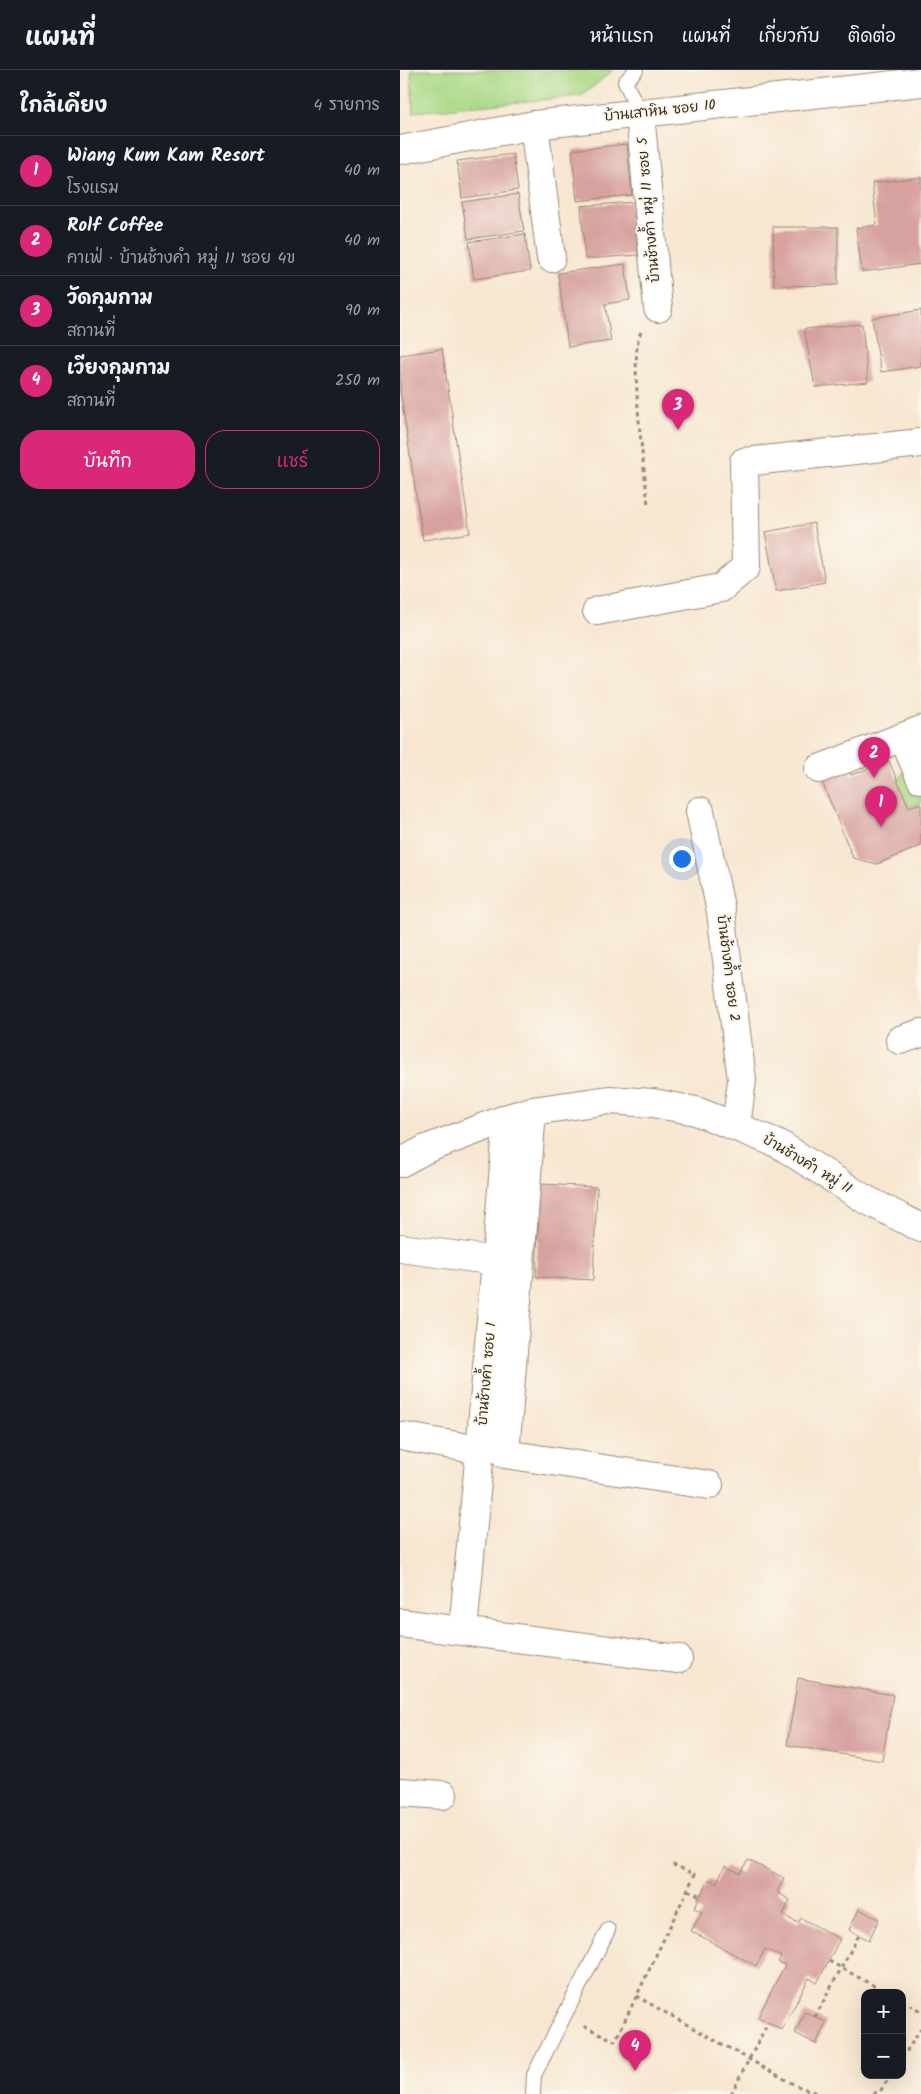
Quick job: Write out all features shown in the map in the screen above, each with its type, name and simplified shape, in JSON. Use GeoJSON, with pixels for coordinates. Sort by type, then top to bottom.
{"type":"FeatureCollection","features":[{"type":"Feature","properties":{"kind":"street","name":"บ้านเสาหิน ซอย 10"},"geometry":{"type":"LineString","coordinates":[[400,150],[534,125],[921,82]]}},
{"type":"Feature","properties":{"kind":"street","name":"บ้านช้างค้ำ หมู่ 11 ซอย 5"},"geometry":{"type":"LineString","coordinates":[[640,113],[658,308]]}},
{"type":"Feature","properties":{"kind":"street"},"geometry":{"type":"LineString","coordinates":[[534,125],[551,258]]}},
{"type":"Feature","properties":{"kind":"street"},"geometry":{"type":"LineString","coordinates":[[597,611],[721,588],[746,567],[744,462],[921,443]]}},
{"type":"Feature","properties":{"kind":"street"},"geometry":{"type":"LineString","coordinates":[[819,769],[912,734],[921,779]]}},
{"type":"Feature","properties":{"kind":"street","name":"บ้านช้างค้ำ ซอย 2"},"geometry":{"type":"LineString","coordinates":[[700,811],[721,912],[742,1080],[736,1126]]}},
{"type":"Feature","properties":{"kind":"street","name":"บ้านช้างคำ หมู่ 11"},"geometry":{"type":"LineString","coordinates":[[400,1163],[426,1149],[520,1115],[609,1100],[653,1103],[696,1111],[779,1144],[863,1198],[921,1228]]}},
{"type":"Feature","properties":{"kind":"street"},"geometry":{"type":"LineString","coordinates":[[520,1115],[506,1454],[709,1485]]}},
{"type":"Feature","properties":{"kind":"street","name":"บ้านช้างค้ำ ซอย 1"},"geometry":{"type":"LineString","coordinates":[[463,1630],[497,1261],[520,1115]]}},
{"type":"Feature","properties":{"kind":"street"},"geometry":{"type":"LineString","coordinates":[[400,1248],[497,1261]]}},
{"type":"Feature","properties":{"kind":"street"},"geometry":{"type":"LineString","coordinates":[[400,1436],[480,1450]]}},
{"type":"Feature","properties":{"kind":"street"},"geometry":{"type":"LineString","coordinates":[[400,1623],[678,1659]]}},
{"type":"Feature","properties":{"kind":"street"},"geometry":{"type":"LineString","coordinates":[[400,1792],[443,1795]]}},
{"type":"Feature","properties":{"kind":"lane"},"geometry":{"type":"LineString","coordinates":[[636,70],[625,82],[640,113]]}},
{"type":"Feature","properties":{"kind":"lane"},"geometry":{"type":"LineString","coordinates":[[533,2094],[534,2076],[608,1930]]}},
{"type":"Feature","properties":{"kind":"path"},"geometry":{"type":"LineString","coordinates":[[648,505],[636,378],[637,338],[658,308]]}},
{"type":"Feature","properties":{"kind":"path"},"geometry":{"type":"LineString","coordinates":[[566,2016],[615,2041],[695,1874],[671,1864]]}},
{"type":"Feature","properties":{"kind":"path"},"geometry":{"type":"LineString","coordinates":[[688,1890],[701,1896]]}},
{"type":"Feature","properties":{"kind":"path"},"geometry":{"type":"LineString","coordinates":[[815,2017],[859,1935]]}},
{"type":"Feature","properties":{"kind":"path"},"geometry":{"type":"LineString","coordinates":[[829,1961],[880,1989]]}},
{"type":"Feature","properties":{"kind":"path"},"geometry":{"type":"LineString","coordinates":[[636,1996],[795,2085],[819,2094]]}},
{"type":"Feature","properties":{"kind":"path"},"geometry":{"type":"LineString","coordinates":[[906,2003],[921,2011]]}},
{"type":"Feature","properties":{"kind":"path"},"geometry":{"type":"LineString","coordinates":[[731,2094],[768,2023]]}},
{"type":"Feature","properties":{"kind":"path"},"geometry":{"type":"LineString","coordinates":[[906,2052],[921,2029]]}},
{"type":"Feature","properties":{"kind":"path"},"geometry":{"type":"LineString","coordinates":[[873,2094],[881,2090],[888,2079]]}},
{"type":"Feature","properties":{"kind":"green space"},"geometry":{"type":"Polygon","coordinates":[[[411,70],[613,70],[582,96],[413,112],[411,70]]]}},
{"type":"Feature","properties":{"kind":"green space"},"geometry":{"type":"Polygon","coordinates":[[[921,730],[921,803],[909,807],[897,781],[912,761],[921,730]]]}},
{"type":"Feature","properties":{"kind":"building"},"geometry":{"type":"Polygon","coordinates":[[[627,144],[632,195],[577,201],[572,150],[627,144]]]}},
{"type":"Feature","properties":{"kind":"building"},"geometry":{"type":"Polygon","coordinates":[[[513,154],[518,190],[462,198],[457,161],[513,154]]]}},
{"type":"Feature","properties":{"kind":"building"},"geometry":{"type":"Polygon","coordinates":[[[921,177],[921,264],[862,272],[856,228],[877,225],[872,183],[921,177]]]}},
{"type":"Feature","properties":{"kind":"building"},"geometry":{"type":"Polygon","coordinates":[[[518,194],[524,231],[468,239],[462,202],[518,194]]]}},
{"type":"Feature","properties":{"kind":"building"},"geometry":{"type":"Polygon","coordinates":[[[634,202],[638,255],[585,259],[581,206],[634,202]]]}},
{"type":"Feature","properties":{"kind":"building"},"geometry":{"type":"Polygon","coordinates":[[[773,227],[838,227],[838,285],[774,286],[773,227]]]}},
{"type":"Feature","properties":{"kind":"building"},"geometry":{"type":"Polygon","coordinates":[[[525,234],[530,271],[474,279],[469,242],[525,234]]]}},
{"type":"Feature","properties":{"kind":"building"},"geometry":{"type":"Polygon","coordinates":[[[625,264],[630,300],[605,304],[611,341],[568,347],[558,273],[625,264]]]}},
{"type":"Feature","properties":{"kind":"building"},"geometry":{"type":"Polygon","coordinates":[[[921,310],[921,366],[881,372],[872,318],[921,310]]]}},
{"type":"Feature","properties":{"kind":"building"},"geometry":{"type":"Polygon","coordinates":[[[862,324],[868,382],[815,387],[804,329],[862,324]]]}},
{"type":"Feature","properties":{"kind":"building"},"geometry":{"type":"Polygon","coordinates":[[[442,349],[470,533],[423,540],[400,390],[400,355],[442,349]]]}},
{"type":"Feature","properties":{"kind":"building"},"geometry":{"type":"Polygon","coordinates":[[[814,523],[825,582],[776,591],[765,532],[814,523]]]}},
{"type":"Feature","properties":{"kind":"building"},"geometry":{"type":"Polygon","coordinates":[[[889,761],[909,807],[921,803],[921,846],[877,864],[853,858],[819,774],[846,762],[851,775],[889,761]]]}},
{"type":"Feature","properties":{"kind":"building"},"geometry":{"type":"Polygon","coordinates":[[[540,1184],[597,1187],[593,1280],[536,1277],[540,1184]]]}},
{"type":"Feature","properties":{"kind":"building"},"geometry":{"type":"Polygon","coordinates":[[[798,1678],[893,1695],[882,1761],[787,1745],[798,1678]]]}},
{"type":"Feature","properties":{"kind":"building"},"geometry":{"type":"Polygon","coordinates":[[[748,1860],[784,1878],[777,1892],[790,1900],[783,1915],[798,1923],[801,1918],[840,1939],[817,1983],[809,1978],[782,2030],[758,2017],[785,1965],[778,1962],[781,1957],[765,1949],[756,1966],[691,1931],[702,1912],[694,1908],[709,1879],[716,1883],[725,1866],[740,1873],[748,1860]]]}},
{"type":"Feature","properties":{"kind":"building"},"geometry":{"type":"Polygon","coordinates":[[[859,1909],[879,1919],[869,1940],[849,1930],[859,1909]]]}},
{"type":"Feature","properties":{"kind":"building"},"geometry":{"type":"Polygon","coordinates":[[[805,2012],[826,2022],[816,2044],[795,2033],[805,2012]]]}},
{"type":"Feature","properties":{"kind":"place","name":"วัดกุมกาม"},"geometry":{"type":"Point","coordinates":[678,430]}},
{"type":"Feature","properties":{"kind":"place","name":"Rolf Coffee"},"geometry":{"type":"Point","coordinates":[874,778]}},
{"type":"Feature","properties":{"kind":"place","name":"Wiang Kum Kam Resort"},"geometry":{"type":"Point","coordinates":[881,827]}},
{"type":"Feature","properties":{"kind":"place","name":"เวียงกุมกาม"},"geometry":{"type":"Point","coordinates":[635,2071]}}]}
